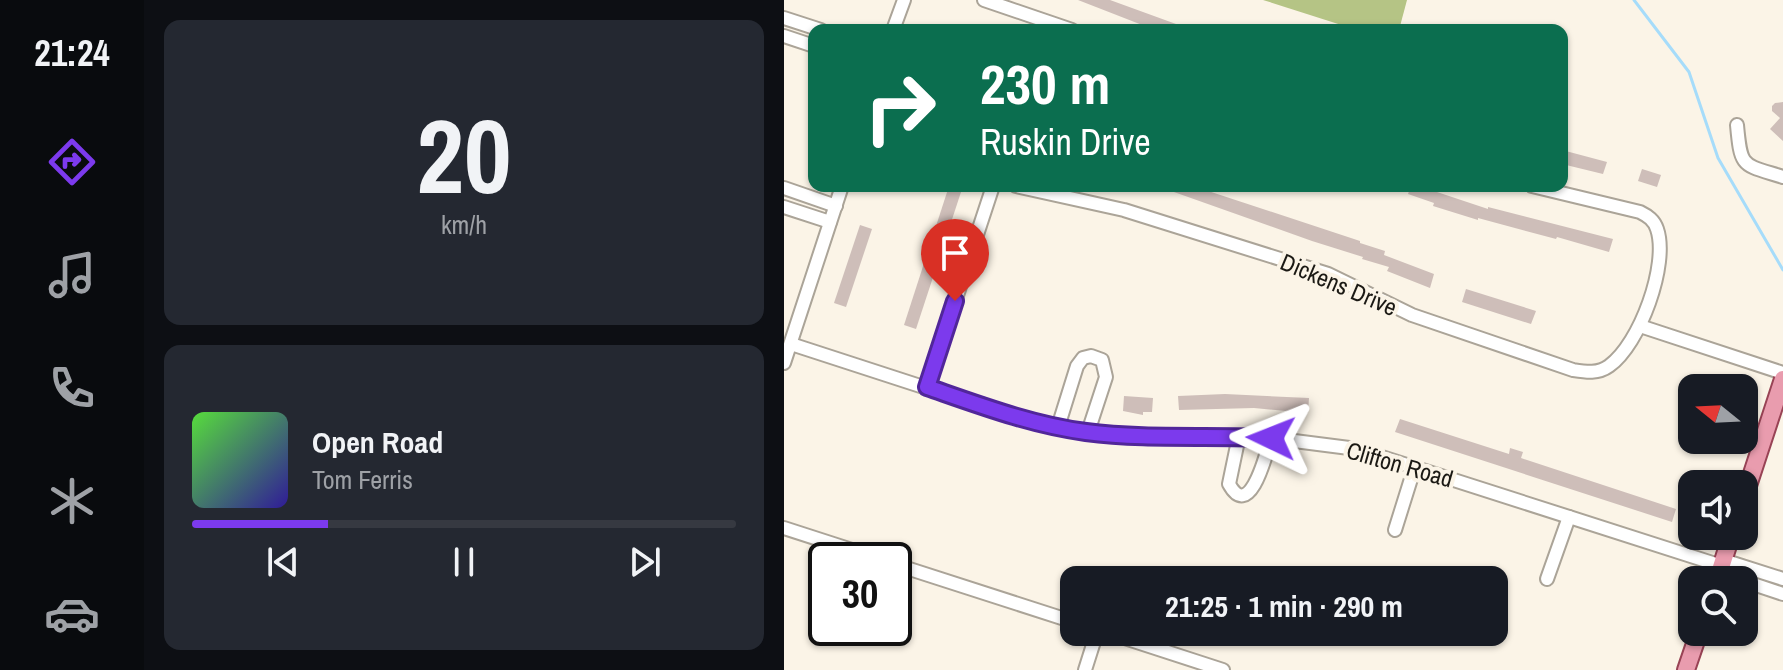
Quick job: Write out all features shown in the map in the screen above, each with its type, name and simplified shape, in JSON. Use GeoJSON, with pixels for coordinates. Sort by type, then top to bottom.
{"type":"FeatureCollection","features":[{"type":"Feature","properties":{"kind":"main road"},"geometry":{"type":"LineString","coordinates":[[1753,470],[1783,379]]}},
{"type":"Feature","properties":{"kind":"main road"},"geometry":{"type":"LineString","coordinates":[[1686,670],[1694,646]]}},
{"type":"Feature","properties":{"kind":"street"},"geometry":{"type":"LineString","coordinates":[[895,24],[904,0]]}},
{"type":"Feature","properties":{"kind":"street"},"geometry":{"type":"LineString","coordinates":[[984,0],[1043,24]]}},
{"type":"Feature","properties":{"kind":"street"},"geometry":{"type":"LineString","coordinates":[[784,18],[808,26]]}},
{"type":"Feature","properties":{"kind":"street"},"geometry":{"type":"LineString","coordinates":[[784,36],[808,44]]}},
{"type":"Feature","properties":{"kind":"street"},"geometry":{"type":"LineString","coordinates":[[1737,125],[1740,156],[1747,166],[1783,177]]}},
{"type":"Feature","properties":{"kind":"street"},"geometry":{"type":"LineString","coordinates":[[784,188],[836,206]]}},
{"type":"Feature","properties":{"kind":"street"},"geometry":{"type":"LineString","coordinates":[[784,361],[840,192]]}},
{"type":"Feature","properties":{"kind":"street"},"geometry":{"type":"LineString","coordinates":[[927,387],[991,192]]}},
{"type":"Feature","properties":{"kind":"street","name":"Dickens Drive"},"geometry":{"type":"LineString","coordinates":[[1043,192],[1124,210],[1328,274],[1438,325],[1573,370],[1594,373],[1609,366],[1626,349],[1640,326],[1660,260],[1656,226],[1640,212],[1557,192]]}},
{"type":"Feature","properties":{"kind":"street"},"geometry":{"type":"LineString","coordinates":[[784,207],[830,222]]}},
{"type":"Feature","properties":{"kind":"street"},"geometry":{"type":"LineString","coordinates":[[1640,326],[1783,373]]}},
{"type":"Feature","properties":{"kind":"street","name":"Clifton Road"},"geometry":{"type":"LineString","coordinates":[[791,344],[1058,427],[1155,436],[1271,438],[1357,449],[1569,517],[1709,566]]}},
{"type":"Feature","properties":{"kind":"street"},"geometry":{"type":"LineString","coordinates":[[1058,427],[1077,366],[1083,358],[1091,356],[1102,360],[1106,377],[1088,432]]}},
{"type":"Feature","properties":{"kind":"street"},"geometry":{"type":"LineString","coordinates":[[1239,436],[1229,484],[1239,494],[1248,493],[1255,486],[1271,438]]}},
{"type":"Feature","properties":{"kind":"street"},"geometry":{"type":"LineString","coordinates":[[1395,530],[1415,466]]}},
{"type":"Feature","properties":{"kind":"street"},"geometry":{"type":"LineString","coordinates":[[1547,579],[1569,517]]}},
{"type":"Feature","properties":{"kind":"street"},"geometry":{"type":"LineString","coordinates":[[784,528],[827,542]]}},
{"type":"Feature","properties":{"kind":"street"},"geometry":{"type":"LineString","coordinates":[[912,570],[1060,617]]}},
{"type":"Feature","properties":{"kind":"street"},"geometry":{"type":"LineString","coordinates":[[1758,575],[1783,579]]}},
{"type":"Feature","properties":{"kind":"street"},"geometry":{"type":"LineString","coordinates":[[1758,586],[1783,594]]}},
{"type":"Feature","properties":{"kind":"street"},"geometry":{"type":"LineString","coordinates":[[1085,670],[1093,646]]}},
{"type":"Feature","properties":{"kind":"street"},"geometry":{"type":"LineString","coordinates":[[1149,646],[1223,670]]}},
{"type":"Feature","properties":{"kind":"green space"},"geometry":{"type":"Polygon","coordinates":[[[1263,0],[1407,0],[1401,24],[1338,24],[1263,0]]]}},
{"type":"Feature","properties":{"kind":"building"},"geometry":{"type":"Polygon","coordinates":[[[1078,0],[1110,0],[1176,24],[1140,24],[1078,0]]]}},
{"type":"Feature","properties":{"kind":"building"},"geometry":{"type":"Polygon","coordinates":[[[1783,102],[1783,141],[1770,129],[1780,118],[1772,111],[1772,106],[1783,102]]]}},
{"type":"Feature","properties":{"kind":"building"},"geometry":{"type":"Polygon","coordinates":[[[1568,152],[1607,162],[1603,174],[1568,165],[1568,152]]]}},
{"type":"Feature","properties":{"kind":"building"},"geometry":{"type":"Polygon","coordinates":[[[1642,169],[1661,175],[1657,187],[1638,181],[1642,169]]]}},
{"type":"Feature","properties":{"kind":"building"},"geometry":{"type":"Polygon","coordinates":[[[947,192],[961,192],[916,329],[904,325],[947,192]]]}},
{"type":"Feature","properties":{"kind":"building"},"geometry":{"type":"Polygon","coordinates":[[[1174,192],[1211,192],[1360,241],[1385,251],[1384,255],[1434,274],[1430,288],[1387,271],[1389,267],[1174,192]]]}},
{"type":"Feature","properties":{"kind":"building"},"geometry":{"type":"Polygon","coordinates":[[[1437,192],[1488,209],[1613,239],[1609,252],[1478,220],[1433,206],[1434,203],[1408,194],[1437,192]]]}},
{"type":"Feature","properties":{"kind":"building"},"geometry":{"type":"Polygon","coordinates":[[[860,225],[872,229],[846,307],[834,303],[860,225]]]}},
{"type":"Feature","properties":{"kind":"building"},"geometry":{"type":"Polygon","coordinates":[[[1466,289],[1536,311],[1531,324],[1462,302],[1466,289]]]}},
{"type":"Feature","properties":{"kind":"building"},"geometry":{"type":"Polygon","coordinates":[[[1225,394],[1309,398],[1308,413],[1254,408],[1179,410],[1178,396],[1225,394]]]}},
{"type":"Feature","properties":{"kind":"building"},"geometry":{"type":"Polygon","coordinates":[[[1124,396],[1153,398],[1152,412],[1143,412],[1143,415],[1123,411],[1124,396]]]}},
{"type":"Feature","properties":{"kind":"building"},"geometry":{"type":"Polygon","coordinates":[[[1400,419],[1509,454],[1510,448],[1523,452],[1521,458],[1676,509],[1672,522],[1395,432],[1400,419]]]}},
{"type":"Feature","properties":{"kind":"waterway"},"geometry":{"type":"LineString","coordinates":[[1634,0],[1689,72],[1718,158],[1783,270]]}},
{"type":"Feature","properties":{"kind":"route"},"geometry":{"type":"LineString","coordinates":[[955,301],[927,387],[1022,418],[1088,432],[1271,438]]}}]}
